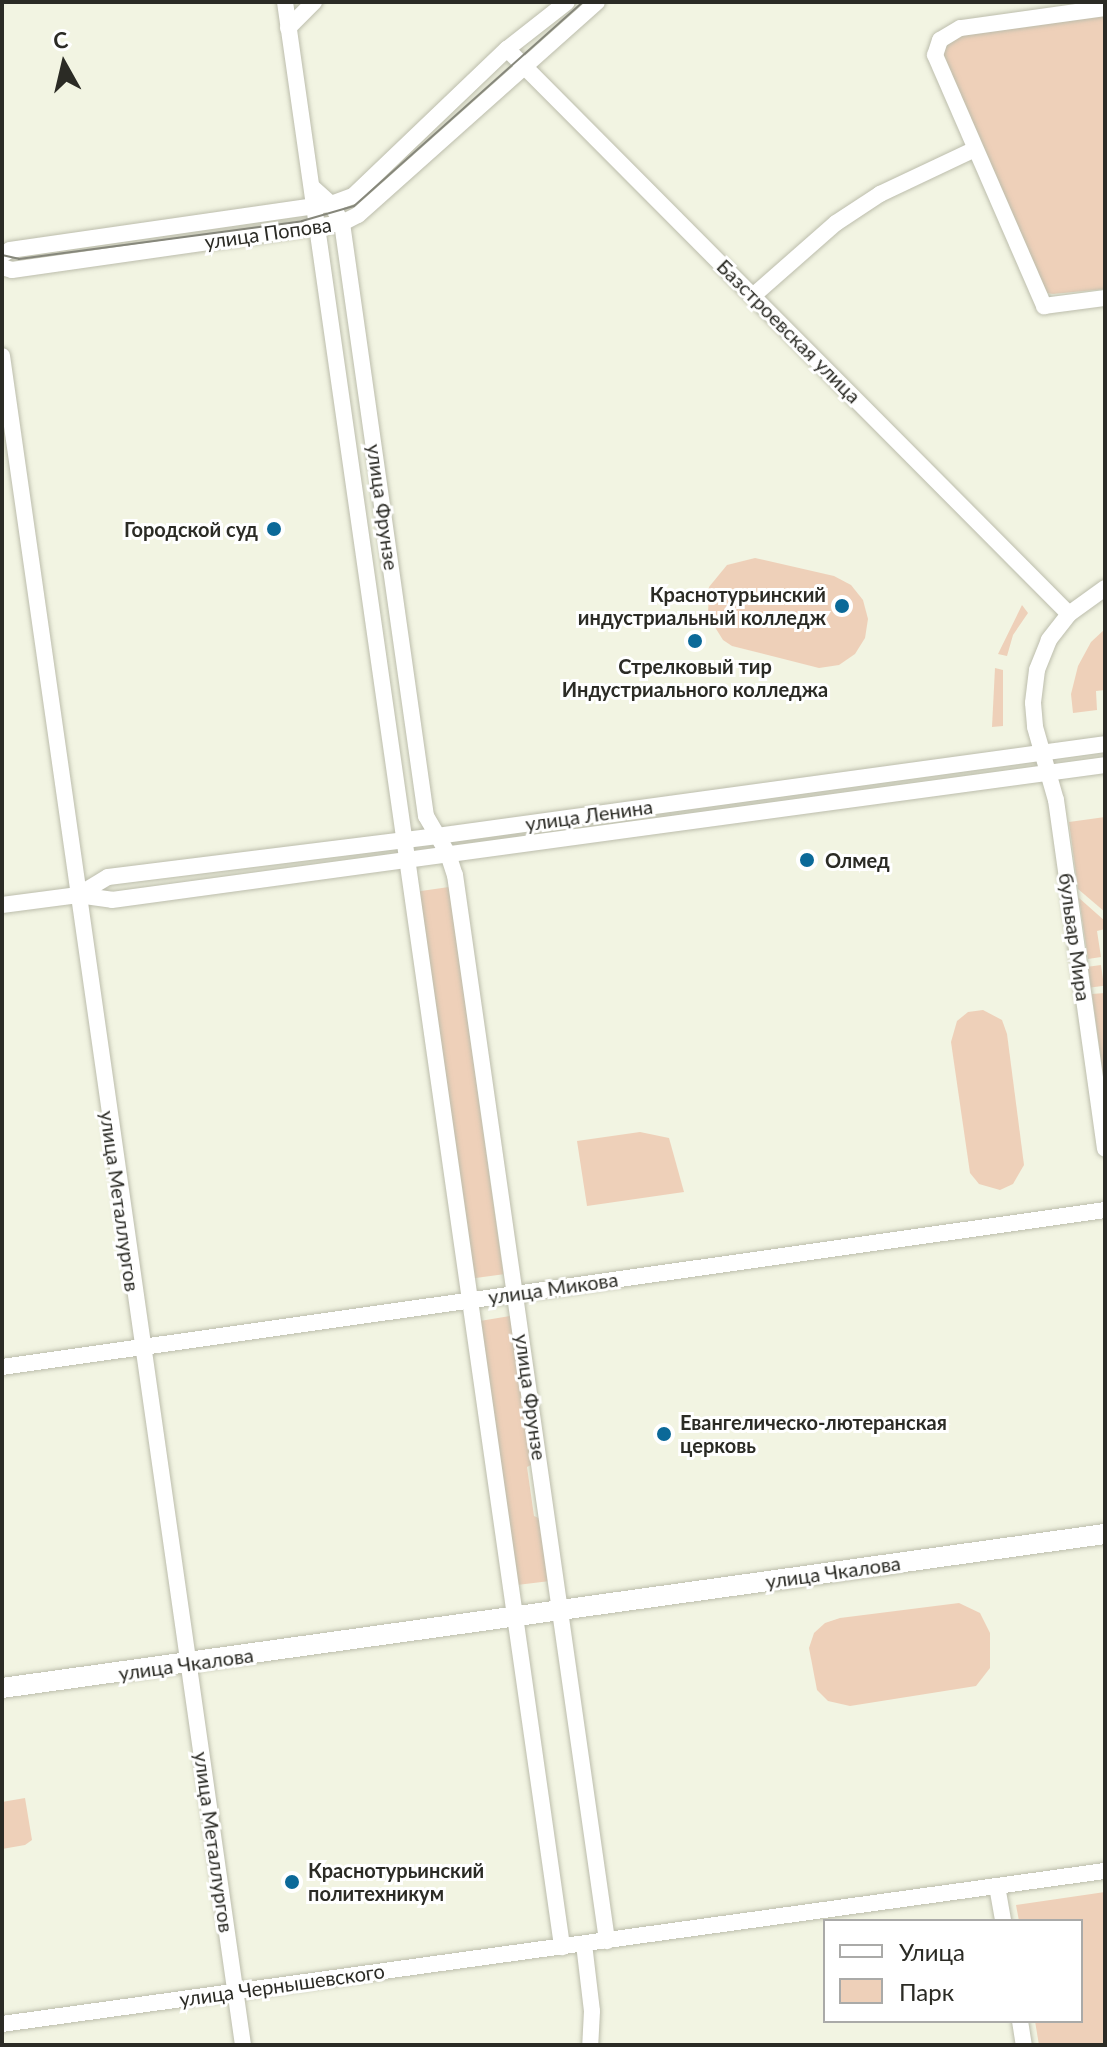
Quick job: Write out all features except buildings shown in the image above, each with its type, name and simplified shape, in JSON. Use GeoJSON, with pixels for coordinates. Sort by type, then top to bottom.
{"type":"FeatureCollection","features":[{"type":"Feature","properties":{"kind":"main road","name":"улица Чкалова"},"geometry":{"type":"LineString","coordinates":[[2,1688],[1105,1534]]}},
{"type":"Feature","properties":{"kind":"street","name":"улица Фрунзе"},"geometry":{"type":"LineString","coordinates":[[285,2],[312,187],[323,205],[342,223],[426,816],[448,854],[455,875],[607,1941]]}},
{"type":"Feature","properties":{"kind":"street"},"geometry":{"type":"LineString","coordinates":[[288,28],[314,2]]}},
{"type":"Feature","properties":{"kind":"street","name":"улица Попова"},"geometry":{"type":"LineString","coordinates":[[2,255],[10,250],[323,205],[353,196],[507,49],[567,2]]}},
{"type":"Feature","properties":{"kind":"street","name":"улица Попова"},"geometry":{"type":"LineString","coordinates":[[2,267],[12,270],[342,223],[358,215],[522,65],[597,2]]}},
{"type":"Feature","properties":{"kind":"street"},"geometry":{"type":"LineString","coordinates":[[1105,8],[960,28],[940,40],[935,55],[1044,306],[1105,298]]}},
{"type":"Feature","properties":{"kind":"street","name":"Базстроевская улица"},"geometry":{"type":"LineString","coordinates":[[507,49],[1069,614]]}},
{"type":"Feature","properties":{"kind":"street"},"geometry":{"type":"LineString","coordinates":[[754,295],[836,223],[880,194],[975,149]]}},
{"type":"Feature","properties":{"kind":"street","name":"улица Фрунзе"},"geometry":{"type":"LineString","coordinates":[[323,205],[318,226],[406,859]]}},
{"type":"Feature","properties":{"kind":"street","name":"улица Металлургов"},"geometry":{"type":"LineString","coordinates":[[2,356],[243,2045]]}},
{"type":"Feature","properties":{"kind":"street"},"geometry":{"type":"LineString","coordinates":[[1069,614],[1105,588]]}},
{"type":"Feature","properties":{"kind":"street","name":"бульвар Мира"},"geometry":{"type":"LineString","coordinates":[[1069,614],[1042,655],[1034,686],[1035,727],[1050,772],[1105,1149]]}},
{"type":"Feature","properties":{"kind":"street","name":"улица Ленина"},"geometry":{"type":"LineString","coordinates":[[78,895],[108,877],[437,836],[1105,744]]}},
{"type":"Feature","properties":{"kind":"street"},"geometry":{"type":"LineString","coordinates":[[1009,757],[1012,777]]}},
{"type":"Feature","properties":{"kind":"street","name":"улица Ленина"},"geometry":{"type":"LineString","coordinates":[[2,905],[78,895],[112,900],[1105,765]]}},
{"type":"Feature","properties":{"kind":"street"},"geometry":{"type":"LineString","coordinates":[[406,859],[512,1617],[562,1947]]}},
{"type":"Feature","properties":{"kind":"street","name":"улица Микова"},"geometry":{"type":"LineString","coordinates":[[2,1367],[1105,1210]]}},
{"type":"Feature","properties":{"kind":"street"},"geometry":{"type":"LineString","coordinates":[[607,1941],[1105,1871]]}},
{"type":"Feature","properties":{"kind":"street"},"geometry":{"type":"LineString","coordinates":[[997,1886],[1003,1919]]}},
{"type":"Feature","properties":{"kind":"street","name":"улица Чернышевского"},"geometry":{"type":"LineString","coordinates":[[2,2024],[607,1941]]}},
{"type":"Feature","properties":{"kind":"street"},"geometry":{"type":"LineString","coordinates":[[584,1944],[592,2011],[590,2045]]}},
{"type":"Feature","properties":{"kind":"street"},"geometry":{"type":"LineString","coordinates":[[1020,2023],[1024,2045]]}},
{"type":"Feature","properties":{"kind":"green space"},"geometry":{"type":"Polygon","coordinates":[[[1105,15],[1105,289],[1047,293],[944,60],[944,52],[947,45],[963,35],[1105,15]]]}},
{"type":"Feature","properties":{"kind":"green space"},"geometry":{"type":"Polygon","coordinates":[[[755,558],[834,576],[851,585],[863,600],[868,619],[865,638],[855,654],[839,665],[819,668],[732,646],[723,640],[708,616],[709,587],[727,565],[755,558]]]}},
{"type":"Feature","properties":{"kind":"green space"},"geometry":{"type":"Polygon","coordinates":[[[1022,605],[1028,613],[1013,635],[1007,656],[998,654],[1022,605]]]}},
{"type":"Feature","properties":{"kind":"green space"},"geometry":{"type":"Polygon","coordinates":[[[1105,629],[1105,690],[1096,691],[1097,710],[1073,713],[1071,694],[1078,666],[1091,642],[1105,629]]]}},
{"type":"Feature","properties":{"kind":"green space"},"geometry":{"type":"Polygon","coordinates":[[[995,668],[1003,670],[1003,726],[992,727],[995,668]]]}},
{"type":"Feature","properties":{"kind":"green space"},"geometry":{"type":"Polygon","coordinates":[[[1105,817],[1105,912],[1078,889],[1069,822],[1105,817]]]}},
{"type":"Feature","properties":{"kind":"green space"},"geometry":{"type":"Polygon","coordinates":[[[449,887],[503,1274],[474,1278],[419,891],[449,887]]]}},
{"type":"Feature","properties":{"kind":"green space"},"geometry":{"type":"Polygon","coordinates":[[[1079,898],[1105,921],[1105,929],[1097,931],[1101,957],[1088,959],[1079,898]]]}},
{"type":"Feature","properties":{"kind":"green space"},"geometry":{"type":"Polygon","coordinates":[[[1101,965],[1104,986],[1091,988],[1088,967],[1101,965]]]}},
{"type":"Feature","properties":{"kind":"green space"},"geometry":{"type":"Polygon","coordinates":[[[1105,993],[1105,1068],[1103,1074],[1092,994],[1105,993]]]}},
{"type":"Feature","properties":{"kind":"green space"},"geometry":{"type":"Polygon","coordinates":[[[983,1010],[1002,1020],[1007,1034],[1024,1165],[1013,1184],[1000,1190],[979,1184],[970,1173],[951,1042],[957,1021],[968,1012],[983,1010]]]}},
{"type":"Feature","properties":{"kind":"green space"},"geometry":{"type":"Polygon","coordinates":[[[640,1132],[669,1138],[684,1192],[587,1206],[577,1141],[640,1132]]]}},
{"type":"Feature","properties":{"kind":"green space"},"geometry":{"type":"Polygon","coordinates":[[[516,1315],[535,1463],[527,1467],[534,1516],[543,1520],[550,1581],[517,1585],[480,1321],[516,1315]]]}},
{"type":"Feature","properties":{"kind":"green space"},"geometry":{"type":"Polygon","coordinates":[[[959,1603],[980,1613],[990,1633],[990,1668],[976,1686],[850,1706],[828,1701],[817,1690],[809,1648],[814,1633],[825,1623],[840,1618],[959,1603]]]}},
{"type":"Feature","properties":{"kind":"green space"},"geometry":{"type":"Polygon","coordinates":[[[25,1798],[32,1840],[25,1845],[2,1849],[2,1802],[25,1798]]]}},
{"type":"Feature","properties":{"kind":"green space"},"geometry":{"type":"Polygon","coordinates":[[[1105,1892],[1105,2045],[1039,2045],[1035,2023],[1083,2023],[1083,1919],[1019,1919],[1016,1905],[1105,1892]]]}},
{"type":"Feature","properties":{"kind":"tram line"},"geometry":{"type":"LineString","coordinates":[[2,255],[19,259],[302,221],[354,206],[583,2]]}},
{"type":"Feature","properties":{"kind":"place","name":"Городской суд"},"geometry":{"type":"Point","coordinates":[274,529]}},
{"type":"Feature","properties":{"kind":"place","name":"Краснотурьинский индустриальный колледж"},"geometry":{"type":"Point","coordinates":[842,606]}},
{"type":"Feature","properties":{"kind":"place","name":"Стрелковый тир Индустриального колледжа"},"geometry":{"type":"Point","coordinates":[695,641]}},
{"type":"Feature","properties":{"kind":"place","name":"Олмед"},"geometry":{"type":"Point","coordinates":[807,860]}},
{"type":"Feature","properties":{"kind":"place","name":"Евангелическо-лютеранская церковь"},"geometry":{"type":"Point","coordinates":[664,1434]}},
{"type":"Feature","properties":{"kind":"place","name":"Краснотурьинский политехникум"},"geometry":{"type":"Point","coordinates":[292,1882]}}]}
